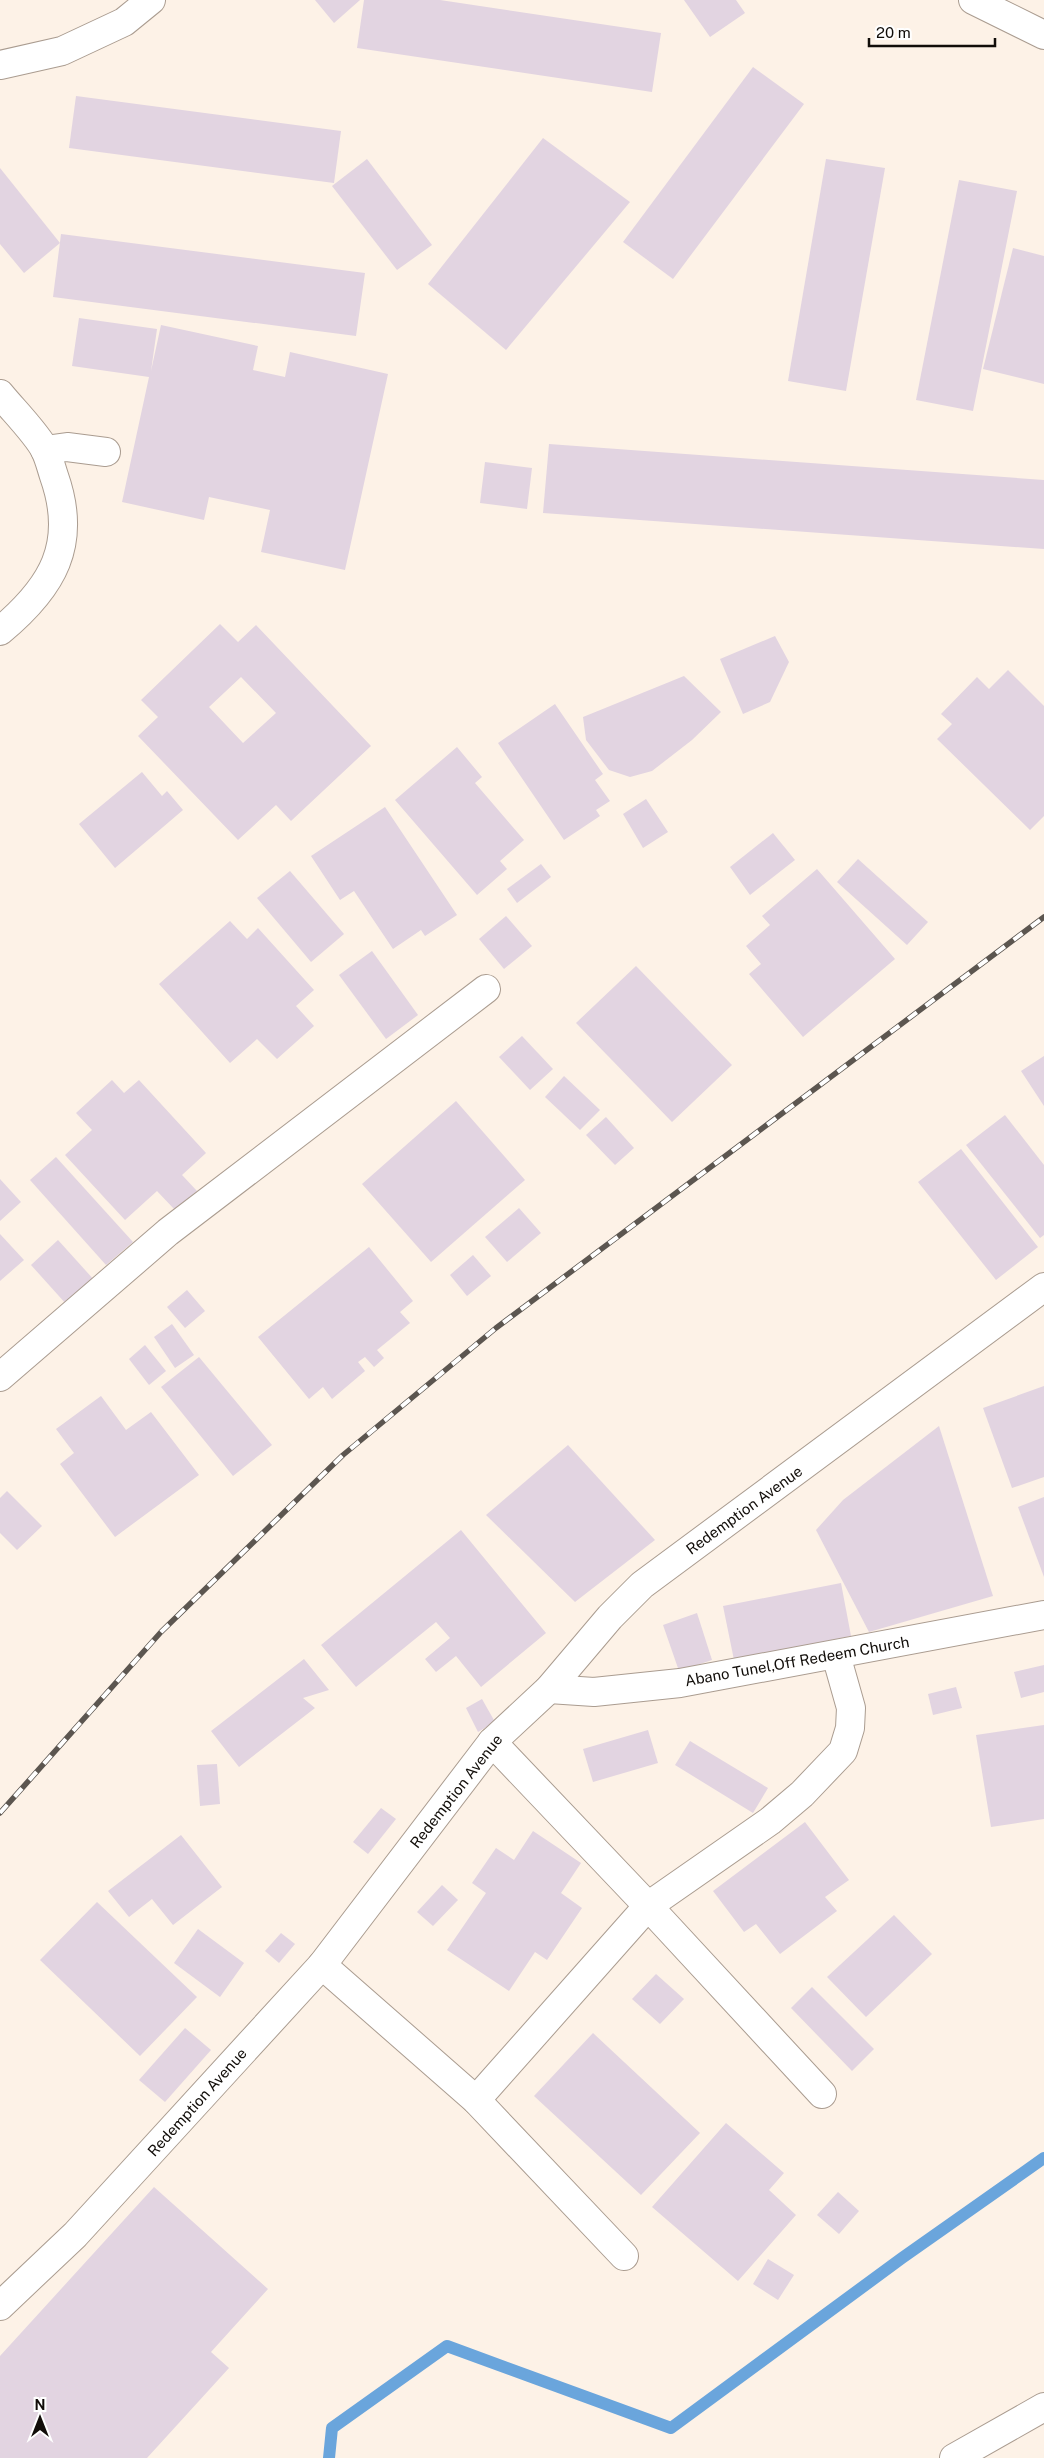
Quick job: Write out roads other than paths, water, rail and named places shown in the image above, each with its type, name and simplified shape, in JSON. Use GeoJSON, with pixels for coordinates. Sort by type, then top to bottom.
{"type":"FeatureCollection","features":[{"type":"Feature","properties":{"kind":"street"},"geometry":{"type":"LineString","coordinates":[[0,65],[62,51],[124,22],[151,0]]}},
{"type":"Feature","properties":{"kind":"street"},"geometry":{"type":"LineString","coordinates":[[973,0],[1044,35]]}},
{"type":"Feature","properties":{"kind":"street"},"geometry":{"type":"LineString","coordinates":[[0,394],[45,450],[62,497],[65,529],[60,556],[46,582],[0,631]]}},
{"type":"Feature","properties":{"kind":"street"},"geometry":{"type":"LineString","coordinates":[[45,450],[67,448],[106,452]]}},
{"type":"Feature","properties":{"kind":"street"},"geometry":{"type":"LineString","coordinates":[[0,1377],[168,1232],[486,989]]}},
{"type":"Feature","properties":{"kind":"street","name":"Redemption Avenue"},"geometry":{"type":"LineString","coordinates":[[0,2306],[75,2235],[322,1965],[492,1742],[549,1689],[610,1617],[642,1585],[1044,1287]]}},
{"type":"Feature","properties":{"kind":"street","name":"Abano Tunel,Off Redeem Church"},"geometry":{"type":"LineString","coordinates":[[549,1689],[594,1692],[680,1683],[1044,1615]]}},
{"type":"Feature","properties":{"kind":"street"},"geometry":{"type":"LineString","coordinates":[[476,2100],[648,1906],[770,1821],[802,1794],[843,1751],[850,1728],[850,1708],[836,1655]]}},
{"type":"Feature","properties":{"kind":"street"},"geometry":{"type":"LineString","coordinates":[[492,1742],[648,1906],[822,2094]]}},
{"type":"Feature","properties":{"kind":"street"},"geometry":{"type":"LineString","coordinates":[[322,1965],[476,2100],[624,2256]]}},
{"type":"Feature","properties":{"kind":"street"},"geometry":{"type":"LineString","coordinates":[[954,2458],[1044,2407]]}},
{"type":"Feature","properties":{"kind":"waterway"},"geometry":{"type":"LineString","coordinates":[[329,2458],[332,2428],[447,2346],[671,2428],[902,2258],[1044,2158]]}},
{"type":"Feature","properties":{"kind":"railway"},"geometry":{"type":"LineString","coordinates":[[0,1813],[161,1632],[343,1455],[496,1328],[1044,917]]}}]}
